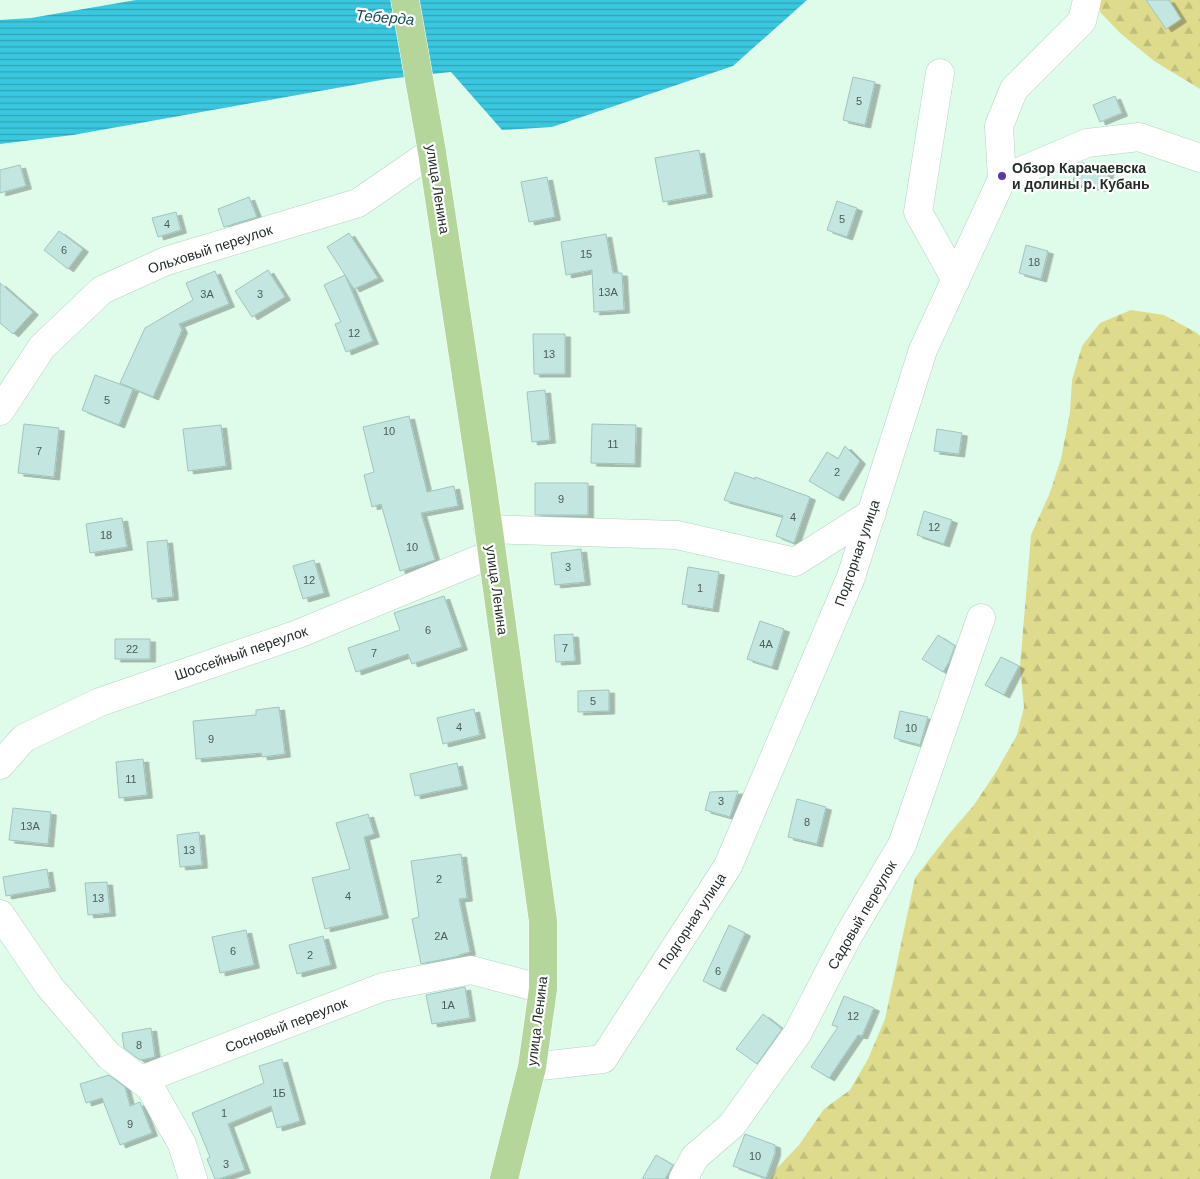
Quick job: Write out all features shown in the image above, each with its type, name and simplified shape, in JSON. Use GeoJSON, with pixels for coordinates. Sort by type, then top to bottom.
{"type":"FeatureCollection","features":[{"type":"Feature","properties":{"kind":"main road","name":"улица Ленина"},"geometry":{"type":"LineString","coordinates":[[406,0],[432,152],[490,541],[543,921],[544,989],[532,1067],[504,1179]]}},
{"type":"Feature","properties":{"kind":"street"},"geometry":{"type":"LineString","coordinates":[[1087,0],[1082,21],[1014,89],[999,126],[1002,178],[1087,143],[1140,137],[1200,158]]}},
{"type":"Feature","properties":{"kind":"street"},"geometry":{"type":"LineString","coordinates":[[940,73],[918,212],[956,280]]}},
{"type":"Feature","properties":{"kind":"street","name":"Ольховый переулок"},"geometry":{"type":"LineString","coordinates":[[0,411],[42,347],[102,290],[166,261],[358,203],[432,152]]}},
{"type":"Feature","properties":{"kind":"street","name":"Подгорная улица"},"geometry":{"type":"LineString","coordinates":[[532,1067],[603,1059],[728,866],[851,577],[923,350],[1002,178]]}},
{"type":"Feature","properties":{"kind":"street","name":"Шоссейный переулок"},"geometry":{"type":"LineString","coordinates":[[0,766],[24,738],[100,702],[298,634],[490,541],[677,535],[795,562],[872,513]]}},
{"type":"Feature","properties":{"kind":"street","name":"Садовый переулок"},"geometry":{"type":"LineString","coordinates":[[683,1179],[695,1157],[732,1125],[797,1034],[848,936],[902,844],[980,618]]}},
{"type":"Feature","properties":{"kind":"street"},"geometry":{"type":"LineString","coordinates":[[0,914],[49,986],[109,1056],[150,1087],[182,1144],[193,1179]]}},
{"type":"Feature","properties":{"kind":"street","name":"Сосновый переулок"},"geometry":{"type":"LineString","coordinates":[[140,1080],[383,987],[471,970],[544,989]]}},
{"type":"Feature","properties":{"kind":"green space"},"geometry":{"type":"Polygon","coordinates":[[[1100,0],[1200,0],[1200,89],[1154,61],[1120,33],[1100,12],[1100,0]]]}},
{"type":"Feature","properties":{"kind":"green space"},"geometry":{"type":"Polygon","coordinates":[[[1131,310],[1164,315],[1200,336],[1200,1179],[771,1179],[777,1168],[799,1145],[824,1109],[850,1090],[868,1059],[885,1019],[915,878],[974,805],[1017,735],[1024,707],[1020,666],[1031,535],[1049,495],[1061,459],[1070,412],[1072,380],[1082,346],[1100,323],[1131,310]]]}},
{"type":"Feature","properties":{"kind":"water","name":"Теберда"},"geometry":{"type":"Polygon","coordinates":[[[136,0],[807,0],[733,66],[552,127],[502,130],[451,72],[387,79],[73,135],[0,144],[0,20],[31,18],[136,0]]]}},
{"type":"Feature","properties":{"kind":"building"},"geometry":{"type":"Polygon","coordinates":[[[1146,0],[1169,0],[1181,19],[1166,29],[1146,0]]]}},
{"type":"Feature","properties":{"kind":"building"},"geometry":{"type":"Polygon","coordinates":[[[853,77],[875,82],[865,125],[843,120],[853,77]]]}},
{"type":"Feature","properties":{"kind":"building"},"geometry":{"type":"Polygon","coordinates":[[[1115,96],[1122,113],[1100,122],[1093,105],[1115,96]]]}},
{"type":"Feature","properties":{"kind":"building"},"geometry":{"type":"Polygon","coordinates":[[[699,150],[707,194],[663,202],[655,158],[699,150]]]}},
{"type":"Feature","properties":{"kind":"building"},"geometry":{"type":"Polygon","coordinates":[[[1081,163],[1109,166],[1106,189],[1073,184],[1076,165],[1081,163]]]}},
{"type":"Feature","properties":{"kind":"building"},"geometry":{"type":"Polygon","coordinates":[[[20,165],[26,186],[0,193],[0,170],[20,165]]]}},
{"type":"Feature","properties":{"kind":"building"},"geometry":{"type":"Polygon","coordinates":[[[547,177],[555,217],[529,222],[521,182],[547,177]]]}},
{"type":"Feature","properties":{"kind":"building"},"geometry":{"type":"Polygon","coordinates":[[[249,197],[257,217],[224,227],[218,209],[249,197]]]}},
{"type":"Feature","properties":{"kind":"building"},"geometry":{"type":"Polygon","coordinates":[[[837,201],[857,208],[847,237],[827,230],[837,201]]]}},
{"type":"Feature","properties":{"kind":"building"},"geometry":{"type":"Polygon","coordinates":[[[176,212],[181,230],[158,237],[152,218],[176,212]]]}},
{"type":"Feature","properties":{"kind":"building"},"geometry":{"type":"Polygon","coordinates":[[[59,231],[83,249],[68,269],[44,250],[59,231]]]}},
{"type":"Feature","properties":{"kind":"building"},"geometry":{"type":"Polygon","coordinates":[[[349,233],[378,278],[354,289],[327,247],[349,233]]]}},
{"type":"Feature","properties":{"kind":"building"},"geometry":{"type":"Polygon","coordinates":[[[606,234],[613,273],[622,273],[624,310],[594,312],[592,270],[566,275],[561,242],[606,234]]]}},
{"type":"Feature","properties":{"kind":"building"},"geometry":{"type":"Polygon","coordinates":[[[1026,245],[1048,251],[1041,279],[1019,273],[1026,245]]]}},
{"type":"Feature","properties":{"kind":"building"},"geometry":{"type":"Polygon","coordinates":[[[268,270],[285,297],[252,317],[235,291],[268,270]]]}},
{"type":"Feature","properties":{"kind":"building"},"geometry":{"type":"Polygon","coordinates":[[[215,271],[229,304],[179,324],[182,330],[153,397],[120,383],[145,328],[193,300],[186,283],[215,271]]]}},
{"type":"Feature","properties":{"kind":"building"},"geometry":{"type":"Polygon","coordinates":[[[345,275],[373,341],[346,352],[335,324],[341,322],[324,285],[345,275]]]}},
{"type":"Feature","properties":{"kind":"building"},"geometry":{"type":"Polygon","coordinates":[[[0,283],[33,312],[13,334],[0,323],[0,283]]]}},
{"type":"Feature","properties":{"kind":"building"},"geometry":{"type":"Polygon","coordinates":[[[533,334],[565,334],[565,374],[534,374],[533,334]]]}},
{"type":"Feature","properties":{"kind":"building"},"geometry":{"type":"Polygon","coordinates":[[[95,375],[133,389],[119,425],[82,410],[95,375]]]}},
{"type":"Feature","properties":{"kind":"building"},"geometry":{"type":"Polygon","coordinates":[[[545,390],[550,440],[532,442],[527,392],[545,390]]]}},
{"type":"Feature","properties":{"kind":"building"},"geometry":{"type":"Polygon","coordinates":[[[409,416],[427,492],[454,486],[458,506],[421,513],[435,560],[400,571],[381,504],[372,507],[364,475],[374,472],[363,427],[409,416]]]}},
{"type":"Feature","properties":{"kind":"building"},"geometry":{"type":"Polygon","coordinates":[[[24,424],[59,428],[54,477],[18,473],[24,424]]]}},
{"type":"Feature","properties":{"kind":"building"},"geometry":{"type":"Polygon","coordinates":[[[592,424],[636,425],[635,464],[591,463],[592,424]]]}},
{"type":"Feature","properties":{"kind":"building"},"geometry":{"type":"Polygon","coordinates":[[[221,425],[226,466],[188,471],[183,429],[221,425]]]}},
{"type":"Feature","properties":{"kind":"building"},"geometry":{"type":"Polygon","coordinates":[[[937,429],[962,433],[959,454],[934,451],[937,429]]]}},
{"type":"Feature","properties":{"kind":"building"},"geometry":{"type":"Polygon","coordinates":[[[845,446],[860,461],[838,498],[809,481],[827,452],[838,459],[845,446]]]}},
{"type":"Feature","properties":{"kind":"building"},"geometry":{"type":"Polygon","coordinates":[[[735,472],[755,479],[755,477],[810,497],[794,543],[776,536],[783,516],[724,500],[735,472]]]}},
{"type":"Feature","properties":{"kind":"building"},"geometry":{"type":"Polygon","coordinates":[[[535,483],[588,483],[588,515],[535,515],[535,483]]]}},
{"type":"Feature","properties":{"kind":"building"},"geometry":{"type":"Polygon","coordinates":[[[924,511],[952,520],[944,544],[917,535],[924,511]]]}},
{"type":"Feature","properties":{"kind":"building"},"geometry":{"type":"Polygon","coordinates":[[[122,518],[127,547],[90,553],[86,524],[122,518]]]}},
{"type":"Feature","properties":{"kind":"building"},"geometry":{"type":"Polygon","coordinates":[[[167,540],[173,597],[152,599],[147,542],[167,540]]]}},
{"type":"Feature","properties":{"kind":"building"},"geometry":{"type":"Polygon","coordinates":[[[581,549],[585,582],[555,585],[551,553],[581,549]]]}},
{"type":"Feature","properties":{"kind":"building"},"geometry":{"type":"Polygon","coordinates":[[[314,560],[324,593],[303,599],[293,566],[314,560]]]}},
{"type":"Feature","properties":{"kind":"building"},"geometry":{"type":"Polygon","coordinates":[[[688,567],[719,572],[713,609],[682,604],[688,567]]]}},
{"type":"Feature","properties":{"kind":"building"},"geometry":{"type":"Polygon","coordinates":[[[444,596],[462,647],[412,664],[408,654],[356,672],[348,648],[400,630],[394,613],[444,596]]]}},
{"type":"Feature","properties":{"kind":"building"},"geometry":{"type":"Polygon","coordinates":[[[760,621],[784,629],[772,667],[747,659],[760,621]]]}},
{"type":"Feature","properties":{"kind":"building"},"geometry":{"type":"Polygon","coordinates":[[[573,634],[575,661],[556,662],[554,635],[573,634]]]}},
{"type":"Feature","properties":{"kind":"building"},"geometry":{"type":"Polygon","coordinates":[[[938,635],[955,646],[943,672],[922,659],[938,635]]]}},
{"type":"Feature","properties":{"kind":"building"},"geometry":{"type":"Polygon","coordinates":[[[115,639],[150,639],[150,659],[115,659],[115,639]]]}},
{"type":"Feature","properties":{"kind":"building"},"geometry":{"type":"Polygon","coordinates":[[[1001,657],[1019,666],[1004,695],[985,685],[1001,657]]]}},
{"type":"Feature","properties":{"kind":"building"},"geometry":{"type":"Polygon","coordinates":[[[609,690],[609,711],[578,712],[578,691],[609,690]]]}},
{"type":"Feature","properties":{"kind":"building"},"geometry":{"type":"Polygon","coordinates":[[[279,707],[285,754],[262,757],[261,753],[196,759],[193,721],[256,715],[256,710],[279,707]]]}},
{"type":"Feature","properties":{"kind":"building"},"geometry":{"type":"Polygon","coordinates":[[[474,709],[480,735],[443,744],[437,718],[474,709]]]}},
{"type":"Feature","properties":{"kind":"building"},"geometry":{"type":"Polygon","coordinates":[[[900,711],[928,717],[920,745],[894,738],[900,711]]]}},
{"type":"Feature","properties":{"kind":"building"},"geometry":{"type":"Polygon","coordinates":[[[143,759],[147,795],[119,798],[116,762],[143,759]]]}},
{"type":"Feature","properties":{"kind":"building"},"geometry":{"type":"Polygon","coordinates":[[[457,763],[462,786],[415,796],[410,774],[457,763]]]}},
{"type":"Feature","properties":{"kind":"building"},"geometry":{"type":"Polygon","coordinates":[[[738,791],[730,817],[705,810],[710,792],[738,791]]]}},
{"type":"Feature","properties":{"kind":"building"},"geometry":{"type":"Polygon","coordinates":[[[797,799],[826,807],[817,844],[788,837],[797,799]]]}},
{"type":"Feature","properties":{"kind":"building"},"geometry":{"type":"Polygon","coordinates":[[[13,808],[51,812],[48,844],[9,840],[13,808]]]}},
{"type":"Feature","properties":{"kind":"building"},"geometry":{"type":"Polygon","coordinates":[[[368,814],[374,834],[364,837],[383,915],[325,929],[312,878],[350,869],[336,823],[368,814]]]}},
{"type":"Feature","properties":{"kind":"building"},"geometry":{"type":"Polygon","coordinates":[[[199,832],[202,865],[180,867],[177,835],[199,832]]]}},
{"type":"Feature","properties":{"kind":"building"},"geometry":{"type":"Polygon","coordinates":[[[461,854],[467,898],[459,899],[470,952],[421,964],[412,919],[419,917],[411,861],[461,854]]]}},
{"type":"Feature","properties":{"kind":"building"},"geometry":{"type":"Polygon","coordinates":[[[47,869],[50,888],[6,896],[3,877],[47,869]]]}},
{"type":"Feature","properties":{"kind":"building"},"geometry":{"type":"Polygon","coordinates":[[[107,882],[110,913],[88,915],[85,883],[107,882]]]}},
{"type":"Feature","properties":{"kind":"building"},"geometry":{"type":"Polygon","coordinates":[[[729,925],[745,933],[720,989],[703,981],[729,925]]]}},
{"type":"Feature","properties":{"kind":"building"},"geometry":{"type":"Polygon","coordinates":[[[246,930],[254,965],[220,973],[212,937],[246,930]]]}},
{"type":"Feature","properties":{"kind":"building"},"geometry":{"type":"Polygon","coordinates":[[[323,936],[331,965],[297,974],[289,945],[323,936]]]}},
{"type":"Feature","properties":{"kind":"building"},"geometry":{"type":"Polygon","coordinates":[[[465,987],[470,1018],[432,1024],[426,995],[465,987]]]}},
{"type":"Feature","properties":{"kind":"building"},"geometry":{"type":"Polygon","coordinates":[[[844,996],[874,1008],[862,1036],[858,1035],[829,1078],[811,1067],[838,1027],[832,1025],[844,996]]]}},
{"type":"Feature","properties":{"kind":"building"},"geometry":{"type":"Polygon","coordinates":[[[763,1014],[782,1029],[757,1064],[736,1049],[763,1014]]]}},
{"type":"Feature","properties":{"kind":"building"},"geometry":{"type":"Polygon","coordinates":[[[151,1028],[155,1057],[140,1060],[124,1048],[122,1033],[151,1028]]]}},
{"type":"Feature","properties":{"kind":"building"},"geometry":{"type":"Polygon","coordinates":[[[282,1059],[300,1121],[277,1128],[271,1106],[228,1124],[245,1170],[215,1179],[207,1159],[210,1157],[192,1113],[264,1083],[259,1066],[282,1059]]]}},
{"type":"Feature","properties":{"kind":"building"},"geometry":{"type":"Polygon","coordinates":[[[109,1075],[125,1087],[130,1106],[140,1102],[152,1133],[120,1145],[102,1098],[86,1103],[80,1084],[109,1075]]]}},
{"type":"Feature","properties":{"kind":"building"},"geometry":{"type":"Polygon","coordinates":[[[745,1134],[775,1145],[775,1153],[766,1178],[733,1166],[745,1134]]]}},
{"type":"Feature","properties":{"kind":"building"},"geometry":{"type":"Polygon","coordinates":[[[656,1155],[673,1165],[665,1179],[642,1179],[656,1155]]]}},
{"type":"Feature","properties":{"kind":"place","name":"Обзор Карачаевска и долины р. Кубань"},"geometry":{"type":"Point","coordinates":[1002,176]}}]}
